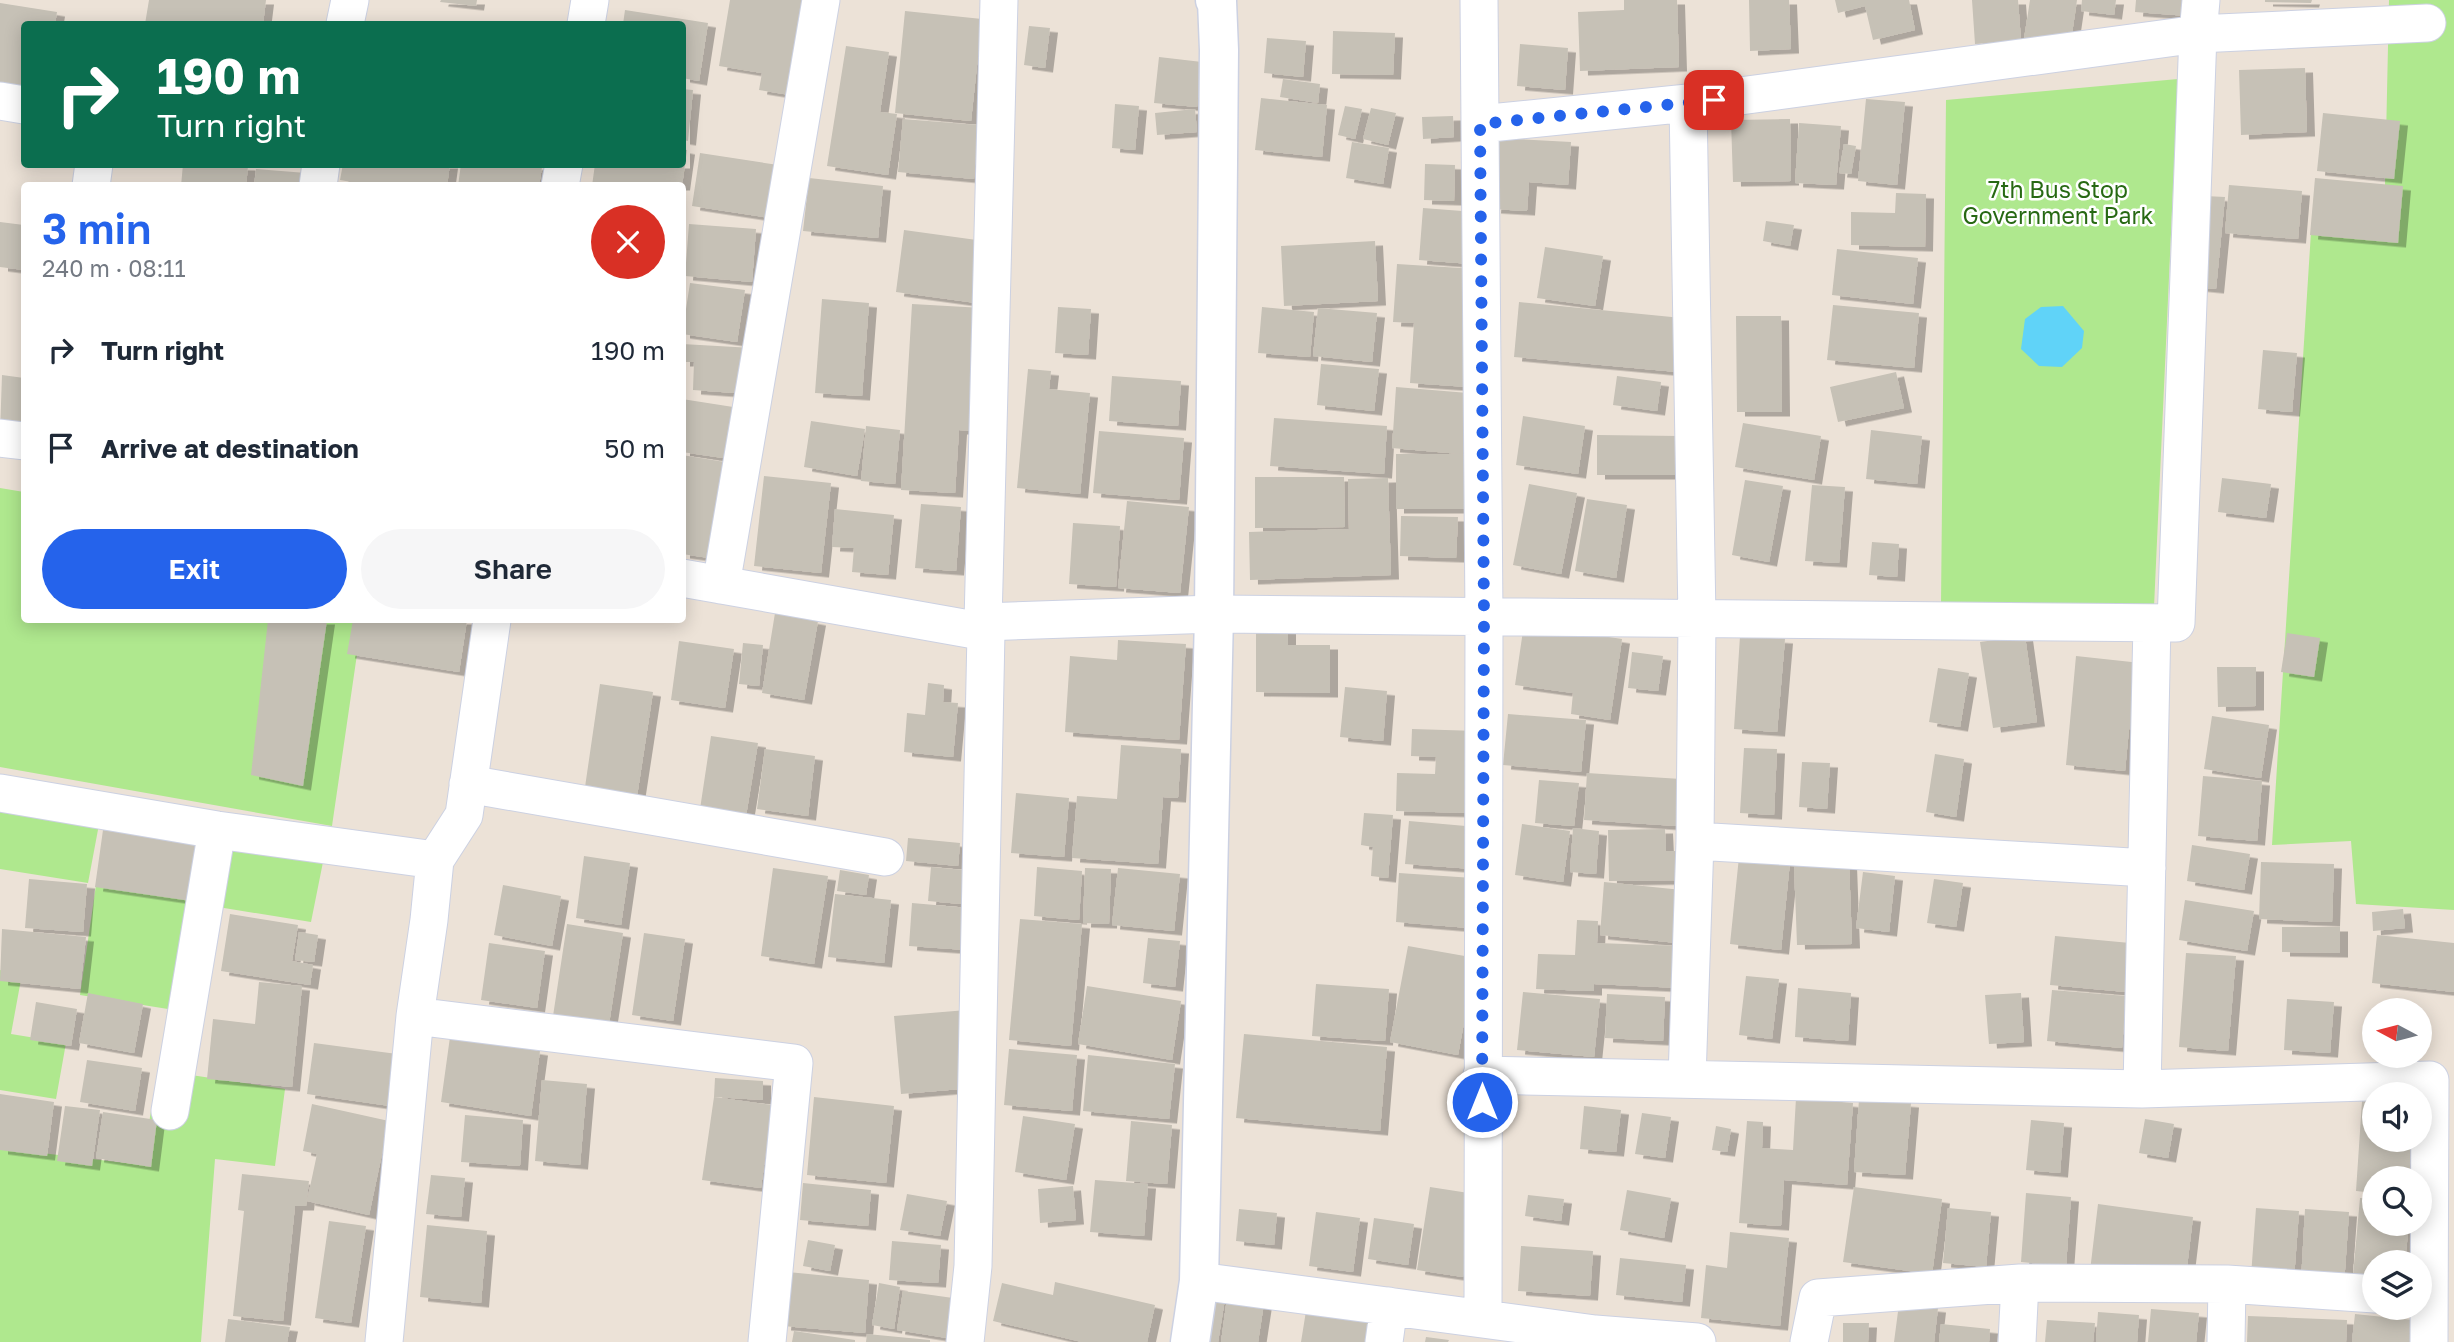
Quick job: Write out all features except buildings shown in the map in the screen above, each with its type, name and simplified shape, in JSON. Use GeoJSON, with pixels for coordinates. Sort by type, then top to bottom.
{"type":"FeatureCollection","features":[{"type":"Feature","properties":{"kind":"street"},"geometry":{"type":"LineString","coordinates":[[346,21],[350,0]]}},
{"type":"Feature","properties":{"kind":"street"},"geometry":{"type":"LineString","coordinates":[[586,21],[590,0]]}},
{"type":"Feature","properties":{"kind":"street"},"geometry":{"type":"LineString","coordinates":[[721,585],[821,0]]}},
{"type":"Feature","properties":{"kind":"street"},"geometry":{"type":"LineString","coordinates":[[965,1342],[973,1266],[984,627],[999,0]]}},
{"type":"Feature","properties":{"kind":"street"},"geometry":{"type":"LineString","coordinates":[[1190,1342],[1199,1281],[1214,614],[1219,50],[1216,0],[1236,0]]}},
{"type":"Feature","properties":{"kind":"street"},"geometry":{"type":"LineString","coordinates":[[1479,0],[1484,616],[1483,1319]]}},
{"type":"Feature","properties":{"kind":"street"},"geometry":{"type":"LineString","coordinates":[[686,579],[984,627],[1214,614],[2176,623],[2199,17]]}},
{"type":"Feature","properties":{"kind":"street"},"geometry":{"type":"LineString","coordinates":[[1480,124],[1688,103],[2199,17],[2427,23]]}},
{"type":"Feature","properties":{"kind":"street"},"geometry":{"type":"LineString","coordinates":[[0,101],[21,104]]}},
{"type":"Feature","properties":{"kind":"street"},"geometry":{"type":"LineString","coordinates":[[1686,1079],[1695,841],[1697,618],[1688,103]]}},
{"type":"Feature","properties":{"kind":"street"},"geometry":{"type":"LineString","coordinates":[[0,438],[21,442]]}},
{"type":"Feature","properties":{"kind":"street"},"geometry":{"type":"LineString","coordinates":[[2141,1089],[2152,622]]}},
{"type":"Feature","properties":{"kind":"street"},"geometry":{"type":"LineString","coordinates":[[384,1342],[415,1016],[435,860],[464,815],[492,623]]}},
{"type":"Feature","properties":{"kind":"street"},"geometry":{"type":"LineString","coordinates":[[468,784],[885,857]]}},
{"type":"Feature","properties":{"kind":"street"},"geometry":{"type":"LineString","coordinates":[[0,793],[217,830],[435,860]]}},
{"type":"Feature","properties":{"kind":"street"},"geometry":{"type":"LineString","coordinates":[[170,1111],[217,830]]}},
{"type":"Feature","properties":{"kind":"street"},"geometry":{"type":"LineString","coordinates":[[1695,841],[2147,868]]}},
{"type":"Feature","properties":{"kind":"street"},"geometry":{"type":"LineString","coordinates":[[415,1016],[794,1063],[767,1342]]}},
{"type":"Feature","properties":{"kind":"street"},"geometry":{"type":"LineString","coordinates":[[1482,1075],[2141,1089],[2442,1080],[2434,1297],[2429,1342]]}},
{"type":"Feature","properties":{"kind":"street"},"geometry":{"type":"LineString","coordinates":[[1199,1281],[1483,1319],[1594,1338],[1698,1342]]}},
{"type":"Feature","properties":{"kind":"street"},"geometry":{"type":"LineString","coordinates":[[2017,1342],[2020,1283]]}},
{"type":"Feature","properties":{"kind":"street"},"geometry":{"type":"LineString","coordinates":[[1809,1342],[1818,1298],[2020,1283],[2227,1284],[2362,1293]]}},
{"type":"Feature","properties":{"kind":"street"},"geometry":{"type":"LineString","coordinates":[[2226,1342],[2227,1284]]}},
{"type":"Feature","properties":{"kind":"street"},"geometry":{"type":"LineString","coordinates":[[1384,1342],[1389,1306]]}},
{"type":"Feature","properties":{"kind":"green space"},"geometry":{"type":"Polygon","coordinates":[[[2389,0],[2454,0],[2454,910],[2356,904],[2351,841],[2272,845],[2311,232],[2384,231],[2389,0]]]}},
{"type":"Feature","properties":{"kind":"green space","name":"7th Bus Stop Government Park"},"geometry":{"type":"Polygon","coordinates":[[[2178,79],[2154,607],[1941,604],[1946,100],[2178,79]]]}},
{"type":"Feature","properties":{"kind":"green space"},"geometry":{"type":"Polygon","coordinates":[[[0,488],[21,492],[21,623],[362,623],[332,826],[0,767],[0,488]]]}},
{"type":"Feature","properties":{"kind":"green space"},"geometry":{"type":"Polygon","coordinates":[[[0,801],[100,819],[88,883],[0,869],[0,801]]]}},
{"type":"Feature","properties":{"kind":"green space"},"geometry":{"type":"Polygon","coordinates":[[[204,836],[324,857],[311,922],[218,907],[191,1075],[285,1089],[275,1166],[215,1159],[201,1342],[0,1342],[0,1148],[142,1165],[168,1009],[80,995],[96,885],[204,836]]]}},
{"type":"Feature","properties":{"kind":"green space"},"geometry":{"type":"Polygon","coordinates":[[[0,970],[22,974],[11,1034],[66,1043],[56,1099],[0,1090],[0,970]]]}},
{"type":"Feature","properties":{"kind":"water"},"geometry":{"type":"Polygon","coordinates":[[[2063,306],[2084,331],[2082,348],[2062,367],[2039,366],[2021,349],[2025,319],[2041,307],[2063,306]]]}},
{"type":"Feature","properties":{"kind":"route"},"geometry":{"type":"LineString","coordinates":[[1482,1102],[1484,616],[1480,124],[1714,100]]}}]}
